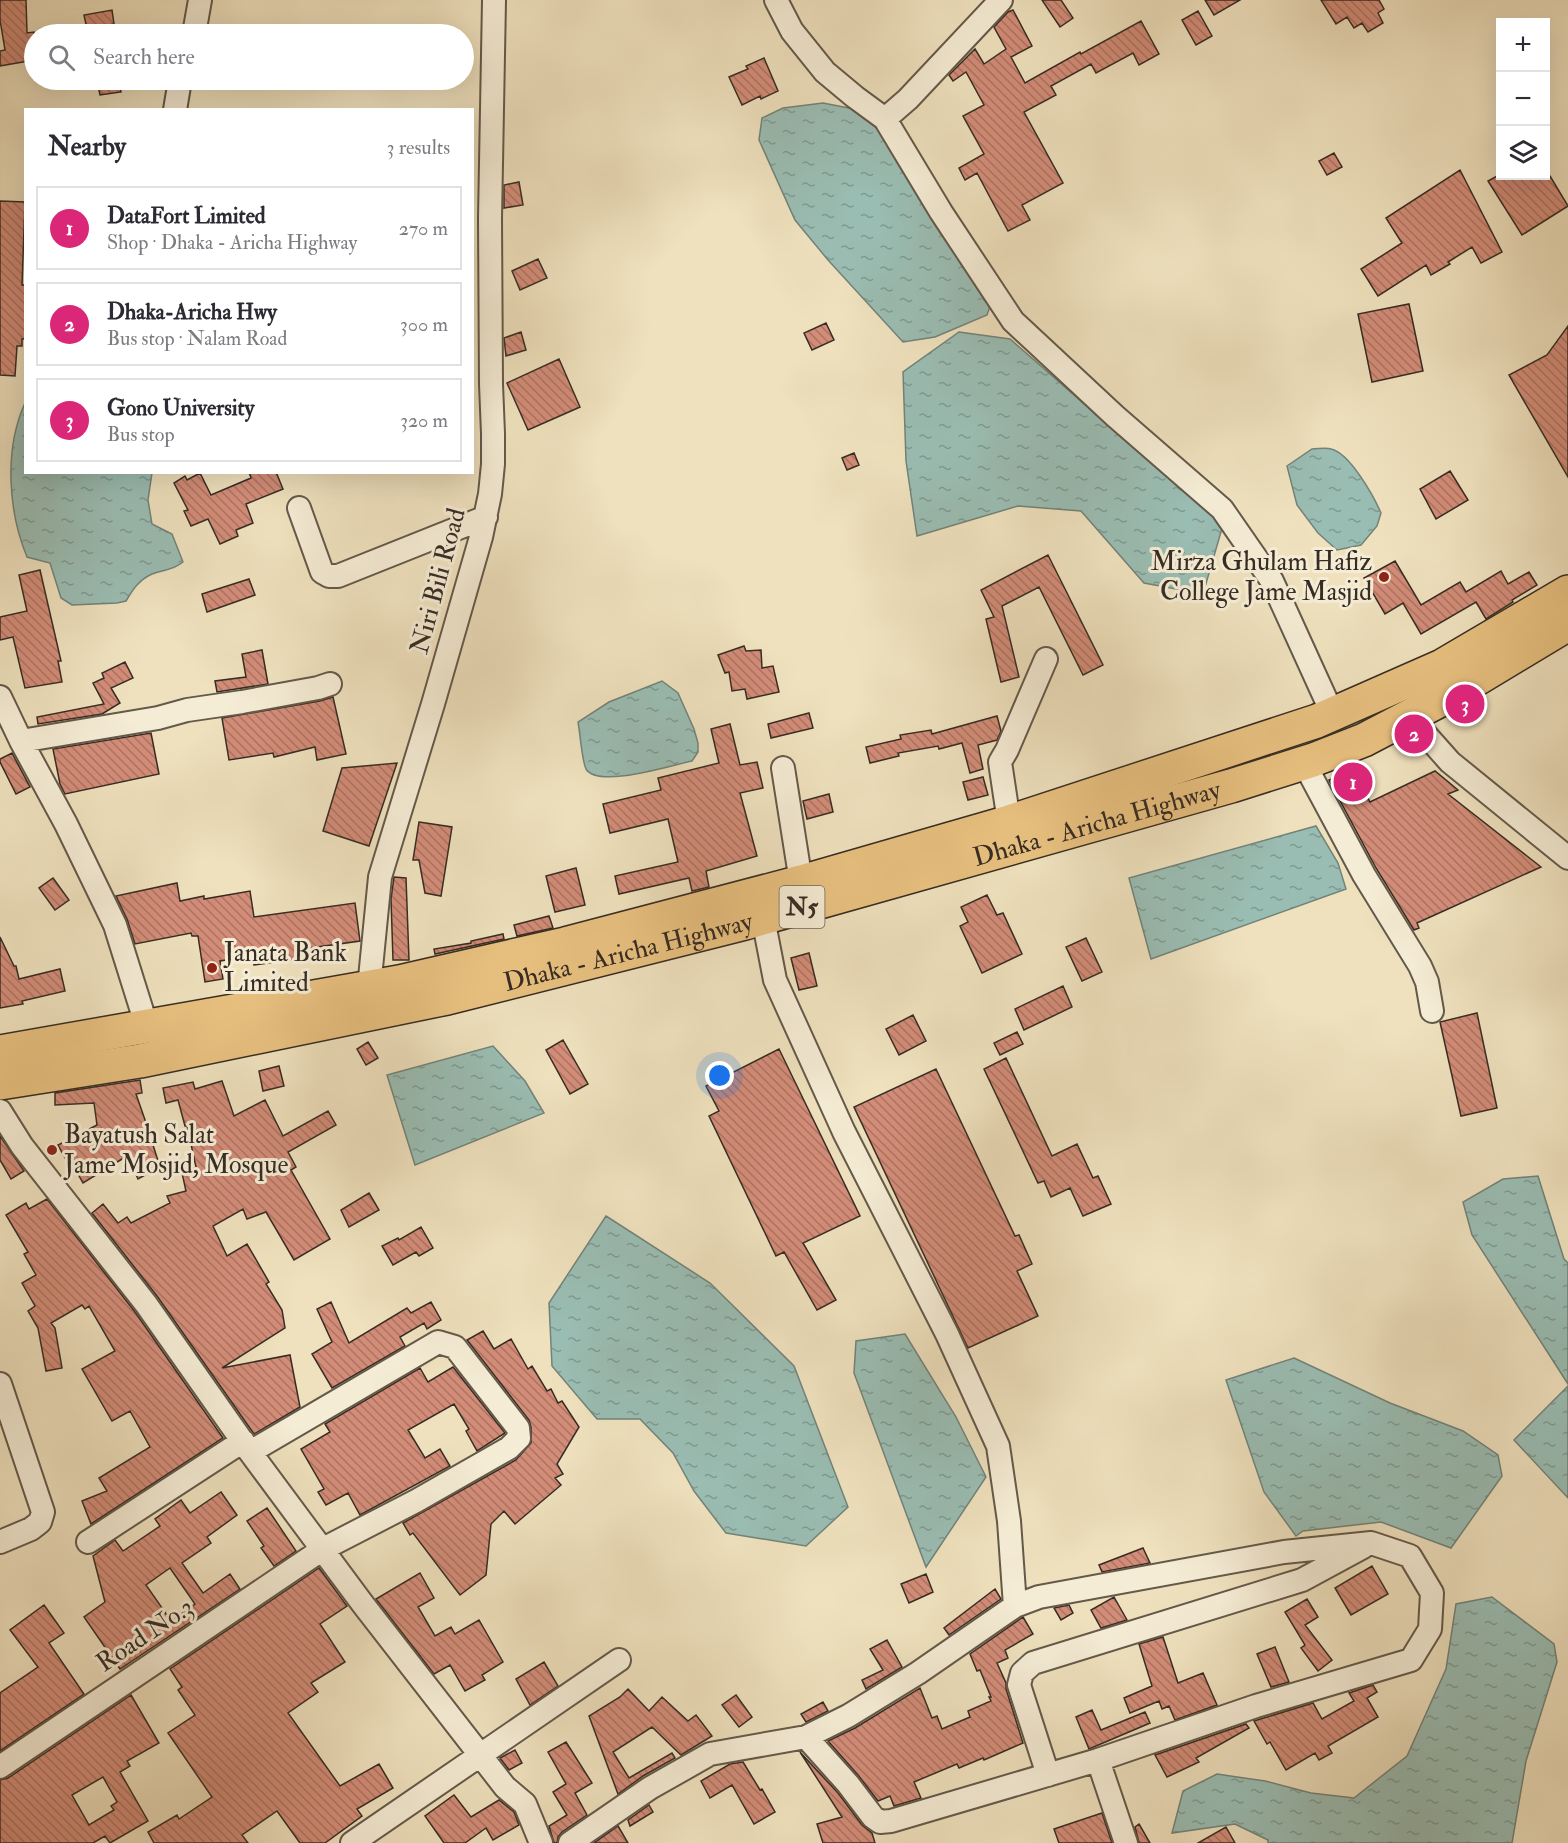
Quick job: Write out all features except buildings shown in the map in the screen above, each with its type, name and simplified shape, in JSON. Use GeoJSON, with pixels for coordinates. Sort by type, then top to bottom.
{"type":"FeatureCollection","features":[{"type":"Feature","properties":{"kind":"highway","name":"N5"},"geometry":{"type":"LineString","coordinates":[[0,1052],[369,988],[565,944],[801,882],[1009,822],[1317,722],[1442,666],[1568,592]]}},
{"type":"Feature","properties":{"kind":"highway","name":"Dhaka - Aricha Highway"},"geometry":{"type":"LineString","coordinates":[[0,1083],[140,1061],[447,998],[763,918],[1165,805],[1304,763],[1364,740],[1450,695],[1568,624]]}},
{"type":"Feature","properties":{"kind":"street"},"geometry":{"type":"LineString","coordinates":[[196,24],[200,0]]}},
{"type":"Feature","properties":{"kind":"street","name":"Niri Bili Road"},"geometry":{"type":"LineString","coordinates":[[369,988],[380,877],[433,704],[486,517],[490,494],[493,464],[481,221],[494,0]]}},
{"type":"Feature","properties":{"kind":"street"},"geometry":{"type":"LineString","coordinates":[[776,0],[792,31],[825,72],[855,98],[885,119],[941,212],[1013,321],[1115,416],[1222,509],[1272,580],[1333,715]]}},
{"type":"Feature","properties":{"kind":"street"},"geometry":{"type":"LineString","coordinates":[[885,119],[908,99],[1001,0]]}},
{"type":"Feature","properties":{"kind":"street"},"geometry":{"type":"LineString","coordinates":[[176,108],[179,90]]}},
{"type":"Feature","properties":{"kind":"street"},"geometry":{"type":"LineString","coordinates":[[299,508],[322,572],[329,576],[338,576],[486,517]]}},
{"type":"Feature","properties":{"kind":"street"},"geometry":{"type":"LineString","coordinates":[[1009,822],[1000,762],[1046,659]]}},
{"type":"Feature","properties":{"kind":"street"},"geometry":{"type":"LineString","coordinates":[[21,741],[158,718],[187,710],[242,702],[330,684]]}},
{"type":"Feature","properties":{"kind":"street"},"geometry":{"type":"LineString","coordinates":[[0,697],[66,824],[115,926],[147,1027]]}},
{"type":"Feature","properties":{"kind":"street"},"geometry":{"type":"LineString","coordinates":[[1410,717],[1450,762],[1568,858]]}},
{"type":"Feature","properties":{"kind":"street"},"geometry":{"type":"LineString","coordinates":[[1304,763],[1364,874],[1420,966],[1432,1011]]}},
{"type":"Feature","properties":{"kind":"street"},"geometry":{"type":"LineString","coordinates":[[783,768],[801,882]]}},
{"type":"Feature","properties":{"kind":"street"},"geometry":{"type":"LineString","coordinates":[[763,918],[775,980],[844,1132],[947,1334],[998,1446],[1009,1521],[1015,1606]]}},
{"type":"Feature","properties":{"kind":"street"},"geometry":{"type":"LineString","coordinates":[[0,1111],[22,1146],[146,1304],[247,1447],[362,1603],[505,1786],[525,1804],[541,1843]]}},
{"type":"Feature","properties":{"kind":"street","name":"Road No.3"},"geometry":{"type":"LineString","coordinates":[[0,1767],[323,1549],[416,1501],[509,1448],[519,1438],[518,1428],[454,1347],[438,1342],[247,1447]]}},
{"type":"Feature","properties":{"kind":"street"},"geometry":{"type":"LineString","coordinates":[[0,1542],[31,1529],[40,1522],[43,1512],[1,1388]]}},
{"type":"Feature","properties":{"kind":"street"},"geometry":{"type":"LineString","coordinates":[[88,1542],[247,1447]]}},
{"type":"Feature","properties":{"kind":"street"},"geometry":{"type":"LineString","coordinates":[[1048,1775],[1019,1685],[1022,1673],[1033,1663],[1302,1580],[1371,1543]]}},
{"type":"Feature","properties":{"kind":"street"},"geometry":{"type":"LineString","coordinates":[[570,1843],[651,1788],[710,1754],[806,1737],[848,1716],[918,1673],[1015,1606],[1039,1597],[1284,1552],[1371,1543],[1410,1556],[1432,1593],[1430,1629],[1410,1660],[1256,1706],[1098,1760],[891,1821],[880,1822],[873,1817],[848,1784],[806,1737]]}},
{"type":"Feature","properties":{"kind":"street"},"geometry":{"type":"LineString","coordinates":[[352,1843],[619,1660]]}},
{"type":"Feature","properties":{"kind":"street"},"geometry":{"type":"LineString","coordinates":[[1098,1760],[1126,1843]]}},
{"type":"Feature","properties":{"kind":"water"},"geometry":{"type":"Polygon","coordinates":[[[823,103],[859,110],[890,136],[993,298],[987,315],[935,337],[903,342],[828,260],[795,220],[759,140],[762,118],[783,108],[823,103]]]}},
{"type":"Feature","properties":{"kind":"water"},"geometry":{"type":"Polygon","coordinates":[[[959,332],[1010,339],[1223,525],[1203,594],[1144,583],[1081,511],[1018,506],[917,536],[906,461],[903,372],[959,332]]]}},
{"type":"Feature","properties":{"kind":"water"},"geometry":{"type":"Polygon","coordinates":[[[24,406],[24,474],[152,474],[148,500],[152,524],[172,534],[183,562],[143,579],[126,601],[72,605],[61,598],[50,563],[27,557],[16,520],[12,500],[11,460],[18,421],[24,406]]]}},
{"type":"Feature","properties":{"kind":"water"},"geometry":{"type":"Polygon","coordinates":[[[1329,448],[1346,458],[1361,476],[1378,506],[1381,513],[1377,526],[1361,545],[1337,550],[1318,533],[1297,505],[1287,466],[1312,449],[1329,448]]]}},
{"type":"Feature","properties":{"kind":"water"},"geometry":{"type":"Polygon","coordinates":[[[662,681],[678,693],[694,729],[698,752],[692,761],[636,774],[605,777],[593,775],[586,769],[578,722],[609,702],[662,681]]]}},
{"type":"Feature","properties":{"kind":"water"},"geometry":{"type":"Polygon","coordinates":[[[1316,826],[1338,863],[1346,889],[1151,959],[1129,878],[1316,826]]]}},
{"type":"Feature","properties":{"kind":"water"},"geometry":{"type":"Polygon","coordinates":[[[493,1046],[525,1081],[544,1113],[415,1165],[387,1075],[493,1046]]]}},
{"type":"Feature","properties":{"kind":"water"},"geometry":{"type":"Polygon","coordinates":[[[1538,1176],[1564,1259],[1568,1263],[1568,1384],[1472,1235],[1463,1202],[1503,1179],[1538,1176]]]}},
{"type":"Feature","properties":{"kind":"water"},"geometry":{"type":"Polygon","coordinates":[[[606,1216],[710,1283],[794,1366],[848,1507],[806,1546],[726,1533],[694,1491],[673,1453],[640,1419],[597,1419],[552,1366],[549,1303],[606,1216]]]}},
{"type":"Feature","properties":{"kind":"water"},"geometry":{"type":"Polygon","coordinates":[[[905,1334],[956,1417],[986,1477],[926,1567],[854,1373],[856,1341],[905,1334]]]}},
{"type":"Feature","properties":{"kind":"water"},"geometry":{"type":"Polygon","coordinates":[[[1294,1358],[1390,1403],[1463,1431],[1498,1455],[1502,1476],[1451,1548],[1381,1522],[1303,1531],[1296,1536],[1264,1492],[1226,1380],[1294,1358]]]}},
{"type":"Feature","properties":{"kind":"water"},"geometry":{"type":"Polygon","coordinates":[[[1568,1386],[1568,1498],[1514,1440],[1568,1386]]]}},
{"type":"Feature","properties":{"kind":"water"},"geometry":{"type":"Polygon","coordinates":[[[1492,1597],[1554,1644],[1557,1662],[1526,1761],[1512,1843],[1268,1843],[1268,1840],[1235,1824],[1172,1833],[1183,1791],[1217,1774],[1265,1781],[1311,1793],[1354,1798],[1407,1756],[1446,1669],[1456,1604],[1492,1597]]]}},
{"type":"Feature","properties":{"kind":"place","name":"Mirza Ghulam Hafiz College Jame Masjid"},"geometry":{"type":"Point","coordinates":[1384,577]}},
{"type":"Feature","properties":{"kind":"place","name":"Gono University"},"geometry":{"type":"Point","coordinates":[1465,704]}},
{"type":"Feature","properties":{"kind":"place","name":"Dhaka-Aricha Hwy"},"geometry":{"type":"Point","coordinates":[1414,734]}},
{"type":"Feature","properties":{"kind":"place","name":"DataFort Limited"},"geometry":{"type":"Point","coordinates":[1353,782]}},
{"type":"Feature","properties":{"kind":"place","name":"Janata Bank Limited"},"geometry":{"type":"Point","coordinates":[212,968]}},
{"type":"Feature","properties":{"kind":"place","name":"Bayatush Salat Jame Mosjid, Mosque"},"geometry":{"type":"Point","coordinates":[52,1150]}}]}
